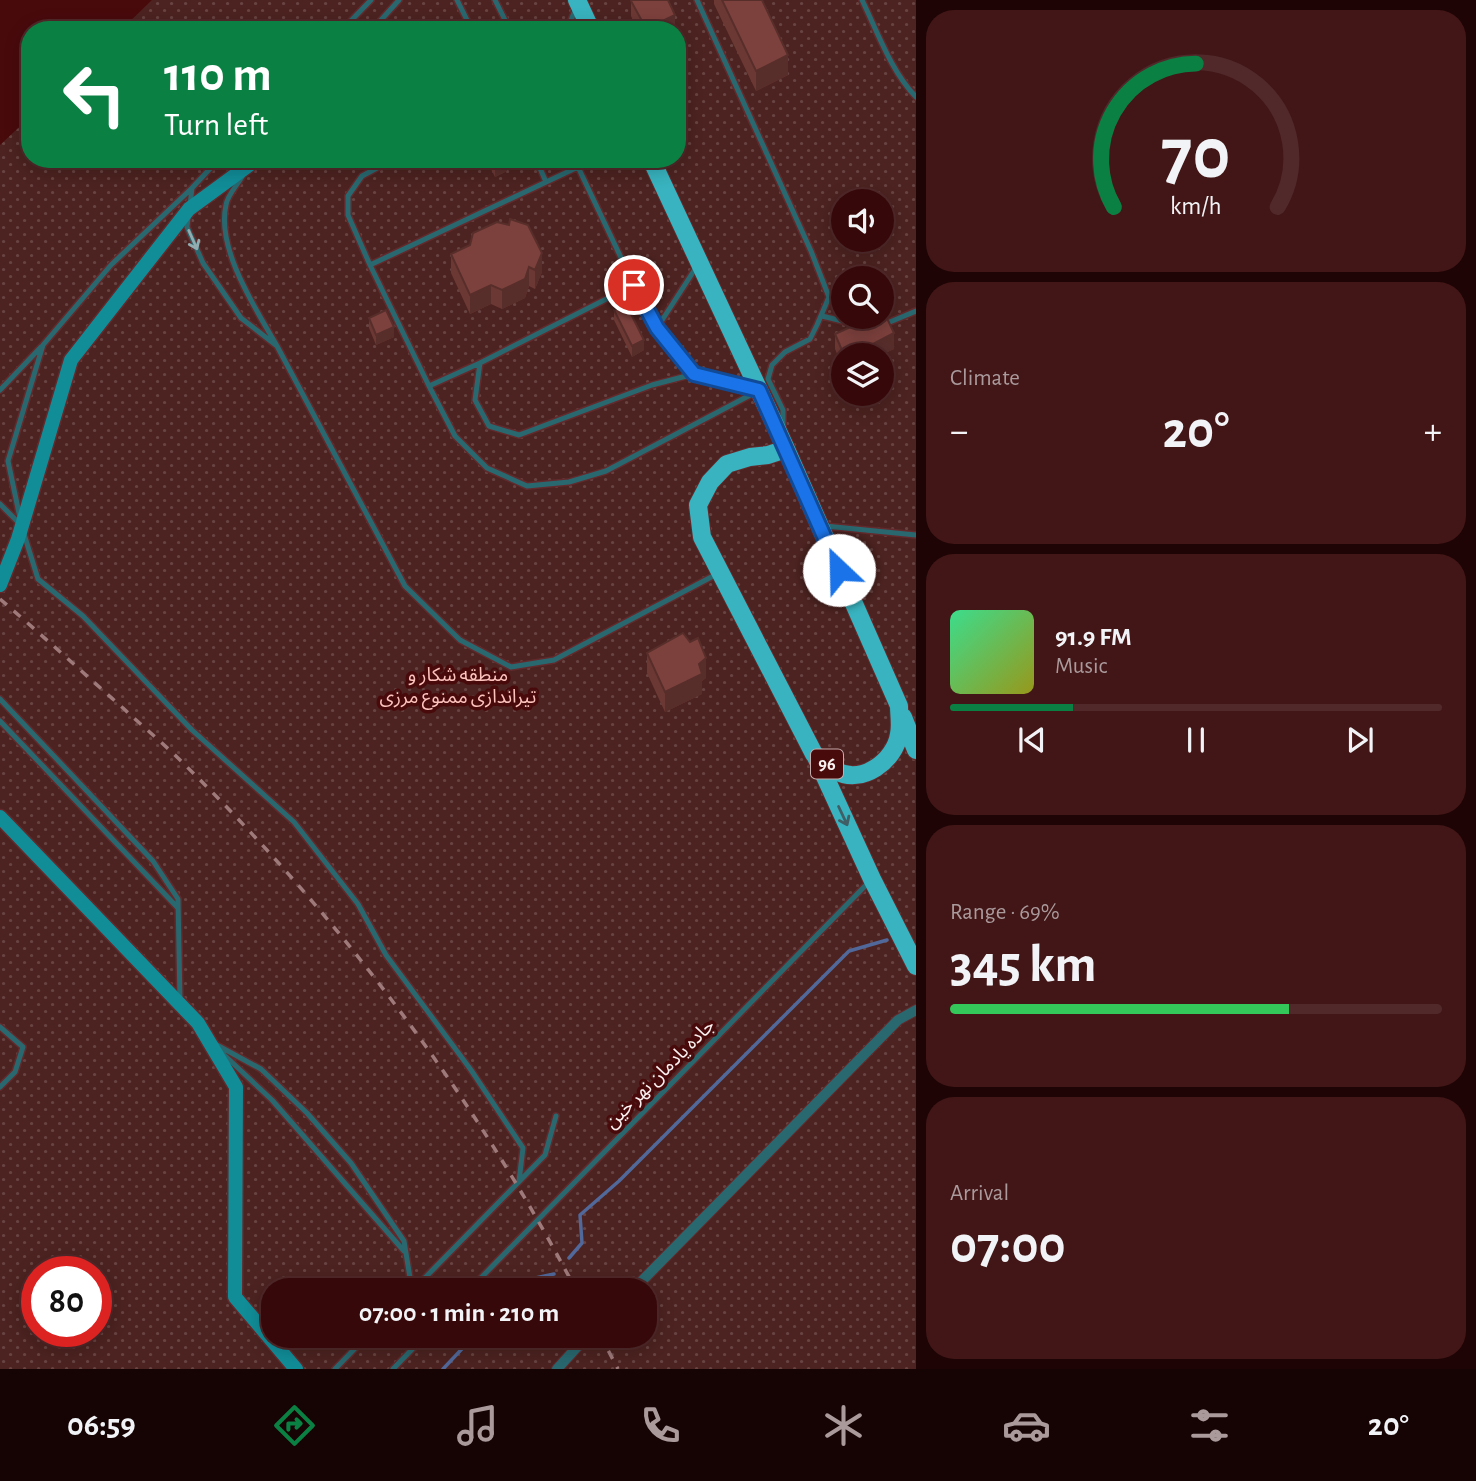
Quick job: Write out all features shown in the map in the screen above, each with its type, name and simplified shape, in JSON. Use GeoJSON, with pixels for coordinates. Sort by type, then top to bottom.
{"type":"FeatureCollection","features":[{"type":"Feature","properties":{"kind":"highway"},"geometry":{"type":"LineString","coordinates":[[578,1],[587,21]]}},
{"type":"Feature","properties":{"kind":"highway"},"geometry":{"type":"LineString","coordinates":[[655,168],[784,445]]}},
{"type":"Feature","properties":{"kind":"highway","name":"96"},"geometry":{"type":"LineString","coordinates":[[916,750],[784,445],[768,455],[727,464],[710,482],[698,505],[702,537],[814,754],[872,879],[912,947],[916,966]]}},
{"type":"Feature","properties":{"kind":"highway","name":"96"},"geometry":{"type":"LineString","coordinates":[[814,754],[837,772],[858,776],[879,767],[892,751],[899,735],[899,706]]}},
{"type":"Feature","properties":{"kind":"main road"},"geometry":{"type":"LineString","coordinates":[[0,585],[22,526],[71,360],[189,209],[244,168]]}},
{"type":"Feature","properties":{"kind":"main road"},"geometry":{"type":"LineString","coordinates":[[0,817],[198,1023],[236,1087],[235,1297],[296,1369]]}},
{"type":"Feature","properties":{"kind":"street"},"geometry":{"type":"LineString","coordinates":[[645,1278],[898,1020],[916,1010]]}},
{"type":"Feature","properties":{"kind":"street"},"geometry":{"type":"LineString","coordinates":[[556,1369],[576,1348]]}},
{"type":"Feature","properties":{"kind":"lane"},"geometry":{"type":"LineString","coordinates":[[350,21],[370,0]]}},
{"type":"Feature","properties":{"kind":"lane"},"geometry":{"type":"LineString","coordinates":[[380,21],[399,0]]}},
{"type":"Feature","properties":{"kind":"lane"},"geometry":{"type":"LineString","coordinates":[[457,0],[468,21]]}},
{"type":"Feature","properties":{"kind":"lane"},"geometry":{"type":"LineString","coordinates":[[495,0],[506,21]]}},
{"type":"Feature","properties":{"kind":"lane"},"geometry":{"type":"LineString","coordinates":[[697,0],[811,251],[829,297],[810,339],[785,352],[772,365],[768,379],[783,410],[784,445]]}},
{"type":"Feature","properties":{"kind":"lane"},"geometry":{"type":"LineString","coordinates":[[862,0],[905,86],[916,97]]}},
{"type":"Feature","properties":{"kind":"lane"},"geometry":{"type":"LineString","coordinates":[[570,21],[578,1]]}},
{"type":"Feature","properties":{"kind":"lane"},"geometry":{"type":"LineString","coordinates":[[0,390],[43,345],[111,265],[211,168]]}},
{"type":"Feature","properties":{"kind":"lane"},"geometry":{"type":"LineString","coordinates":[[248,168],[226,203],[224,234],[233,262],[405,586],[460,640],[511,667],[554,660],[720,572]]}},
{"type":"Feature","properties":{"kind":"lane"},"geometry":{"type":"LineString","coordinates":[[377,168],[362,176],[348,196],[348,215],[455,436],[487,468],[527,486],[569,482],[606,471],[759,390]]}},
{"type":"Feature","properties":{"kind":"lane"},"geometry":{"type":"LineString","coordinates":[[540,168],[546,182]]}},
{"type":"Feature","properties":{"kind":"lane"},"geometry":{"type":"LineString","coordinates":[[370,265],[576,168]]}},
{"type":"Feature","properties":{"kind":"lane"},"geometry":{"type":"LineString","coordinates":[[578,168],[657,328],[694,374]]}},
{"type":"Feature","properties":{"kind":"lane"},"geometry":{"type":"LineString","coordinates":[[192,188],[187,227],[203,263],[241,318],[277,346]]}},
{"type":"Feature","properties":{"kind":"lane"},"geometry":{"type":"LineString","coordinates":[[657,328],[699,264]]}},
{"type":"Feature","properties":{"kind":"lane"},"geometry":{"type":"LineString","coordinates":[[429,386],[634,285]]}},
{"type":"Feature","properties":{"kind":"lane"},"geometry":{"type":"LineString","coordinates":[[894,320],[916,311]]}},
{"type":"Feature","properties":{"kind":"lane"},"geometry":{"type":"LineString","coordinates":[[822,316],[831,318]]}},
{"type":"Feature","properties":{"kind":"lane"},"geometry":{"type":"LineString","coordinates":[[43,345],[8,461],[22,526],[38,579],[83,616],[192,730],[294,822],[358,904],[386,955],[471,1070],[523,1147],[519,1181]]}},
{"type":"Feature","properties":{"kind":"lane"},"geometry":{"type":"LineString","coordinates":[[480,363],[475,400],[484,417],[489,426],[519,435],[652,385],[694,374],[759,390]]}},
{"type":"Feature","properties":{"kind":"lane"},"geometry":{"type":"LineString","coordinates":[[0,504],[22,526]]}},
{"type":"Feature","properties":{"kind":"lane"},"geometry":{"type":"LineString","coordinates":[[819,525],[916,535]]}},
{"type":"Feature","properties":{"kind":"lane"},"geometry":{"type":"LineString","coordinates":[[0,699],[153,861],[178,899],[180,1004]]}},
{"type":"Feature","properties":{"kind":"lane"},"geometry":{"type":"LineString","coordinates":[[0,722],[178,908]]}},
{"type":"Feature","properties":{"kind":"lane","name":"جاده یادمان نهر خین"},"geometry":{"type":"LineString","coordinates":[[481,1278],[872,879]]}},
{"type":"Feature","properties":{"kind":"lane"},"geometry":{"type":"LineString","coordinates":[[0,1027],[23,1047],[15,1072],[0,1087]]}},
{"type":"Feature","properties":{"kind":"lane"},"geometry":{"type":"LineString","coordinates":[[209,1041],[272,1100],[406,1253]]}},
{"type":"Feature","properties":{"kind":"lane"},"geometry":{"type":"LineString","coordinates":[[209,1041],[261,1069],[307,1113],[351,1163],[404,1241],[411,1278]]}},
{"type":"Feature","properties":{"kind":"lane"},"geometry":{"type":"LineString","coordinates":[[425,1278],[545,1155],[556,1116]]}},
{"type":"Feature","properties":{"kind":"lane"},"geometry":{"type":"LineString","coordinates":[[335,1369],[356,1348]]}},
{"type":"Feature","properties":{"kind":"lane"},"geometry":{"type":"LineString","coordinates":[[393,1369],[413,1348]]}},
{"type":"Feature","properties":{"kind":"green space","name":"منطقه شکار و تیراندازی ممنوع مرزی"},"geometry":{"type":"Polygon","coordinates":[[[152,0],[916,0],[916,1369],[0,1369],[0,145],[21,125],[21,168],[686,168],[686,21],[130,21],[152,0]]]}},
{"type":"Feature","properties":{"kind":"building"},"geometry":{"type":"Polygon","coordinates":[[[668,0],[675,15],[662,21],[642,21],[631,1],[668,0]]]}},
{"type":"Feature","properties":{"kind":"building"},"geometry":{"type":"Polygon","coordinates":[[[722,0],[762,0],[788,55],[756,71],[722,0]]]}},
{"type":"Feature","properties":{"kind":"building"},"geometry":{"type":"Polygon","coordinates":[[[510,219],[528,225],[542,253],[535,270],[529,267],[525,279],[502,290],[491,285],[470,295],[451,254],[470,245],[473,233],[497,222],[509,225],[510,219]]]}},
{"type":"Feature","properties":{"kind":"building"},"geometry":{"type":"Polygon","coordinates":[[[626,304],[644,340],[632,346],[614,310],[626,304]]]}},
{"type":"Feature","properties":{"kind":"building"},"geometry":{"type":"Polygon","coordinates":[[[386,310],[394,327],[376,335],[369,318],[386,310]]]}},
{"type":"Feature","properties":{"kind":"building"},"geometry":{"type":"Polygon","coordinates":[[[846,329],[892,329],[894,333],[875,343],[839,343],[835,334],[846,329]]]}},
{"type":"Feature","properties":{"kind":"building"},"geometry":{"type":"Polygon","coordinates":[[[683,633],[690,642],[698,638],[706,658],[699,664],[702,674],[665,692],[647,653],[683,633]]]}},
{"type":"Feature","properties":{"kind":"waterway"},"geometry":{"type":"LineString","coordinates":[[569,1258],[582,1243],[580,1215],[619,1181],[849,951],[887,940]]}},
{"type":"Feature","properties":{"kind":"waterway"},"geometry":{"type":"LineString","coordinates":[[535,1278],[554,1274]]}},
{"type":"Feature","properties":{"kind":"waterway"},"geometry":{"type":"LineString","coordinates":[[443,1369],[463,1348]]}},
{"type":"Feature","properties":{"kind":"railway"},"geometry":{"type":"LineString","coordinates":[[0,599],[182,762],[240,821],[349,945],[448,1078],[493,1147],[569,1278]]}},
{"type":"Feature","properties":{"kind":"railway"},"geometry":{"type":"LineString","coordinates":[[607,1348],[618,1369]]}},
{"type":"Feature","properties":{"kind":"route"},"geometry":{"type":"LineString","coordinates":[[634,285],[657,328],[694,374],[759,390],[839,570]]}}]}
